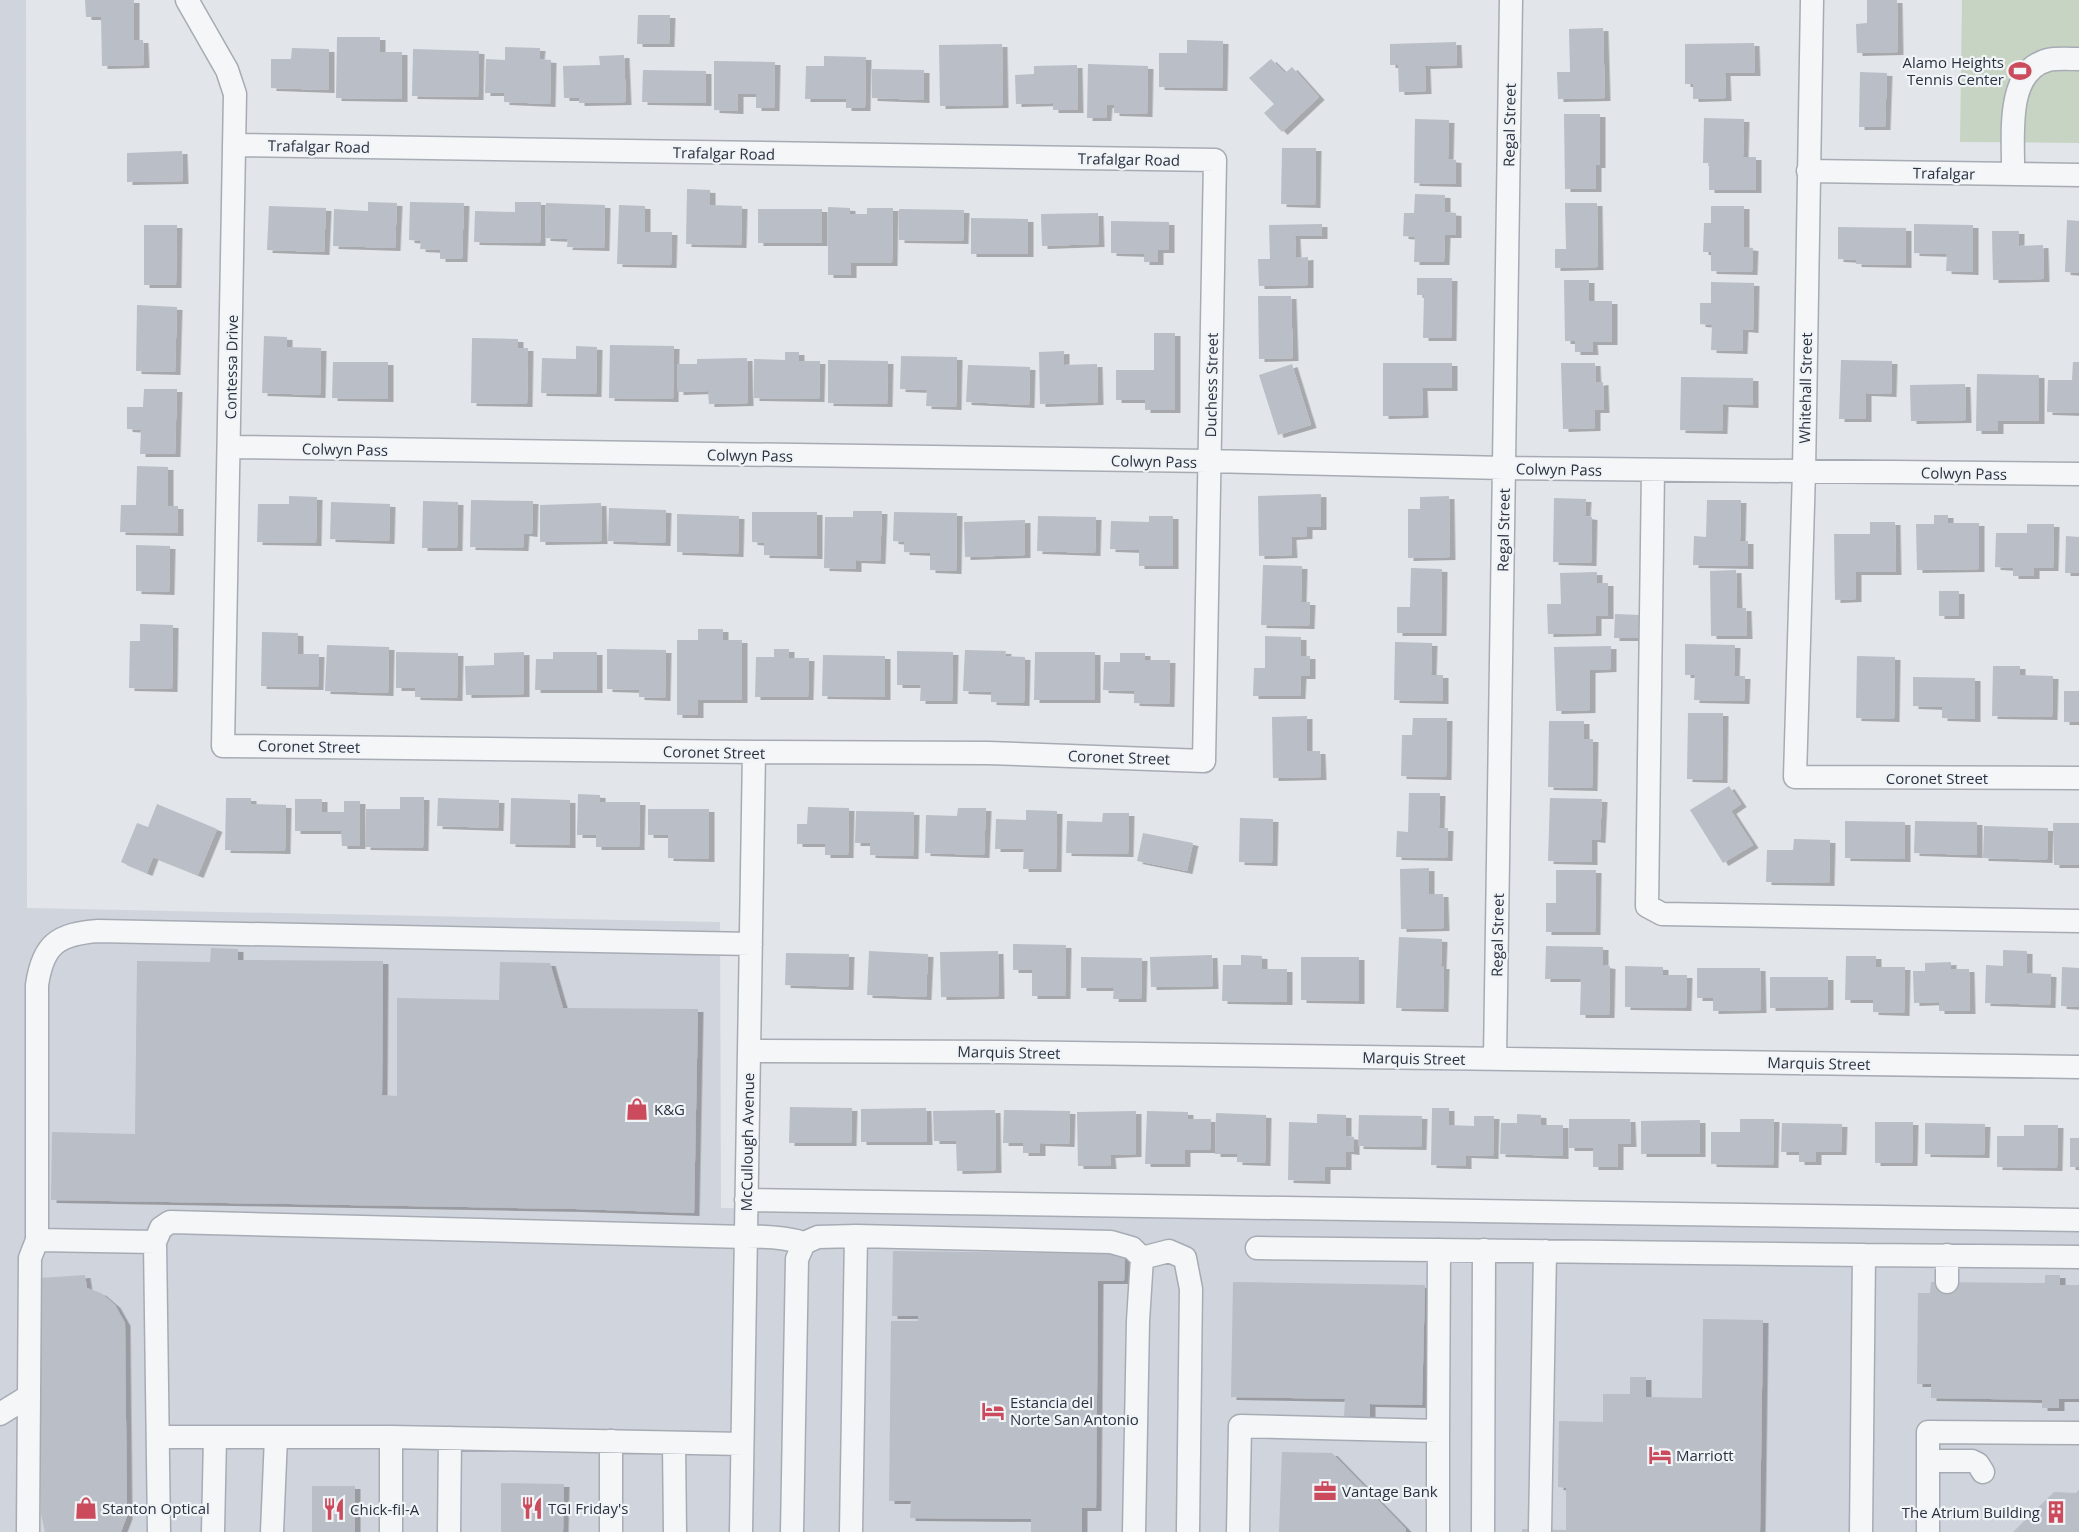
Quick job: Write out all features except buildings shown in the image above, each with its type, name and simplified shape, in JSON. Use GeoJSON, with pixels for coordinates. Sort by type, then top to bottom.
{"type":"FeatureCollection","features":[{"type":"Feature","properties":{"kind":"street","name":"Contessa Drive"},"geometry":{"type":"LineString","coordinates":[[187,0],[227,70],[235,94],[223,746]]}},
{"type":"Feature","properties":{"kind":"street","name":"Regal Street"},"geometry":{"type":"LineString","coordinates":[[1494,1059],[1511,0]]}},
{"type":"Feature","properties":{"kind":"street","name":"Whitehall Street"},"geometry":{"type":"LineString","coordinates":[[1795,777],[1804,471],[1812,0]]}},
{"type":"Feature","properties":{"kind":"street"},"geometry":{"type":"LineString","coordinates":[[2013,174],[2014,96],[2020,84],[2031,70],[2047,60],[2079,59]]}},
{"type":"Feature","properties":{"kind":"street","name":"Trafalgar Road"},"geometry":{"type":"LineString","coordinates":[[234,145],[1215,160]]}},
{"type":"Feature","properties":{"kind":"street","name":"Duchess Street"},"geometry":{"type":"LineString","coordinates":[[1204,761],[1215,160]]}},
{"type":"Feature","properties":{"kind":"street","name":"Trafalgar"},"geometry":{"type":"LineString","coordinates":[[1808,172],[2079,175]]}},
{"type":"Feature","properties":{"kind":"street","name":"Colwyn Pass"},"geometry":{"type":"LineString","coordinates":[[230,447],[1209,461],[1504,468],[2079,474]]}},
{"type":"Feature","properties":{"kind":"street"},"geometry":{"type":"LineString","coordinates":[[1653,470],[1647,906],[1662,914],[2079,921]]}},
{"type":"Feature","properties":{"kind":"street","name":"Coronet Street"},"geometry":{"type":"LineString","coordinates":[[223,746],[988,753],[1204,761]]}},
{"type":"Feature","properties":{"kind":"street","name":"McCullough Avenue"},"geometry":{"type":"LineString","coordinates":[[741,1532],[754,752]]}},
{"type":"Feature","properties":{"kind":"street","name":"Coronet Street"},"geometry":{"type":"LineString","coordinates":[[1795,777],[2079,778]]}},
{"type":"Feature","properties":{"kind":"street"},"geometry":{"type":"LineString","coordinates":[[28,1532],[30,1258],[37,1240],[37,985],[40,964],[50,947],[62,938],[78,933],[98,931],[751,944]]}},
{"type":"Feature","properties":{"kind":"street","name":"Marquis Street"},"geometry":{"type":"LineString","coordinates":[[749,1051],[1000,1052],[2079,1067]]}},
{"type":"Feature","properties":{"kind":"street"},"geometry":{"type":"LineString","coordinates":[[746,1200],[2079,1220]]}},
{"type":"Feature","properties":{"kind":"street"},"geometry":{"type":"LineString","coordinates":[[159,1532],[155,1242],[161,1228],[170,1222],[787,1238],[804,1243],[818,1237],[856,1236],[1111,1242],[1132,1248],[1142,1258],[1138,1321],[1134,1532]]}},
{"type":"Feature","properties":{"kind":"street"},"geometry":{"type":"LineString","coordinates":[[851,1532],[856,1236]]}},
{"type":"Feature","properties":{"kind":"street"},"geometry":{"type":"LineString","coordinates":[[37,1240],[155,1242]]}},
{"type":"Feature","properties":{"kind":"street"},"geometry":{"type":"LineString","coordinates":[[792,1532],[797,1259],[804,1243]]}},
{"type":"Feature","properties":{"kind":"street"},"geometry":{"type":"LineString","coordinates":[[1256,1248],[2079,1257]]}},
{"type":"Feature","properties":{"kind":"street"},"geometry":{"type":"LineString","coordinates":[[1438,1532],[1439,1250]]}},
{"type":"Feature","properties":{"kind":"street"},"geometry":{"type":"LineString","coordinates":[[1482,1532],[1484,1250]]}},
{"type":"Feature","properties":{"kind":"street"},"geometry":{"type":"LineString","coordinates":[[1142,1258],[1169,1251],[1185,1258],[1192,1289],[1188,1532]]}},
{"type":"Feature","properties":{"kind":"street"},"geometry":{"type":"LineString","coordinates":[[1540,1530],[1544,1251]]}},
{"type":"Feature","properties":{"kind":"street"},"geometry":{"type":"LineString","coordinates":[[1861,1532],[1864,1255]]}},
{"type":"Feature","properties":{"kind":"street"},"geometry":{"type":"LineString","coordinates":[[1947,1255],[1947,1282]]}},
{"type":"Feature","properties":{"kind":"street"},"geometry":{"type":"LineString","coordinates":[[0,1414],[29,1396]]}},
{"type":"Feature","properties":{"kind":"street"},"geometry":{"type":"LineString","coordinates":[[0,1421],[29,1435]]}},
{"type":"Feature","properties":{"kind":"street"},"geometry":{"type":"LineString","coordinates":[[1238,1532],[1240,1426],[1438,1431]]}},
{"type":"Feature","properties":{"kind":"street"},"geometry":{"type":"LineString","coordinates":[[1928,1532],[1928,1432],[2079,1433]]}},
{"type":"Feature","properties":{"kind":"street"},"geometry":{"type":"LineString","coordinates":[[158,1437],[391,1437],[742,1444]]}},
{"type":"Feature","properties":{"kind":"street"},"geometry":{"type":"LineString","coordinates":[[213,1532],[215,1437]]}},
{"type":"Feature","properties":{"kind":"street"},"geometry":{"type":"LineString","coordinates":[[272,1532],[276,1437]]}},
{"type":"Feature","properties":{"kind":"street"},"geometry":{"type":"LineString","coordinates":[[391,1437],[391,1532]]}},
{"type":"Feature","properties":{"kind":"street"},"geometry":{"type":"LineString","coordinates":[[450,1438],[450,1532]]}},
{"type":"Feature","properties":{"kind":"street"},"geometry":{"type":"LineString","coordinates":[[611,1441],[611,1532]]}},
{"type":"Feature","properties":{"kind":"street"},"geometry":{"type":"LineString","coordinates":[[674,1443],[674,1532]]}},
{"type":"Feature","properties":{"kind":"street"},"geometry":{"type":"LineString","coordinates":[[1928,1461],[1972,1462],[1978,1464],[1983,1472]]}},
{"type":"Feature","properties":{"kind":"shaded area"},"geometry":{"type":"Polygon","coordinates":[[[0,0],[26,0],[27,908],[720,922],[721,1208],[2079,1228],[2079,1532],[0,1532],[0,0]]]}},
{"type":"Feature","properties":{"kind":"green space","name":"Alamo Heights Tennis Center"},"geometry":{"type":"Polygon","coordinates":[[[1962,0],[2079,0],[2079,143],[1960,142],[1962,0]]]}},
{"type":"Feature","properties":{"kind":"place","name":"Alamo Heights Tennis Center"},"geometry":{"type":"Point","coordinates":[2020,71]}},
{"type":"Feature","properties":{"kind":"place","name":"K&G"},"geometry":{"type":"Point","coordinates":[637,1109]}},
{"type":"Feature","properties":{"kind":"place","name":"Estancia del Norte San Antonio"},"geometry":{"type":"Point","coordinates":[993,1411]}},
{"type":"Feature","properties":{"kind":"place","name":"Marriott"},"geometry":{"type":"Point","coordinates":[1660,1455]}},
{"type":"Feature","properties":{"kind":"place","name":"Vantage Bank"},"geometry":{"type":"Point","coordinates":[1325,1491]}},
{"type":"Feature","properties":{"kind":"place","name":"Stanton Optical"},"geometry":{"type":"Point","coordinates":[86,1508]}},
{"type":"Feature","properties":{"kind":"place","name":"TGI Friday's"},"geometry":{"type":"Point","coordinates":[532,1508]}},
{"type":"Feature","properties":{"kind":"place","name":"Chick-fil-A"},"geometry":{"type":"Point","coordinates":[334,1509]}},
{"type":"Feature","properties":{"kind":"place","name":"The Atrium Building"},"geometry":{"type":"Point","coordinates":[2056,1512]}}]}
